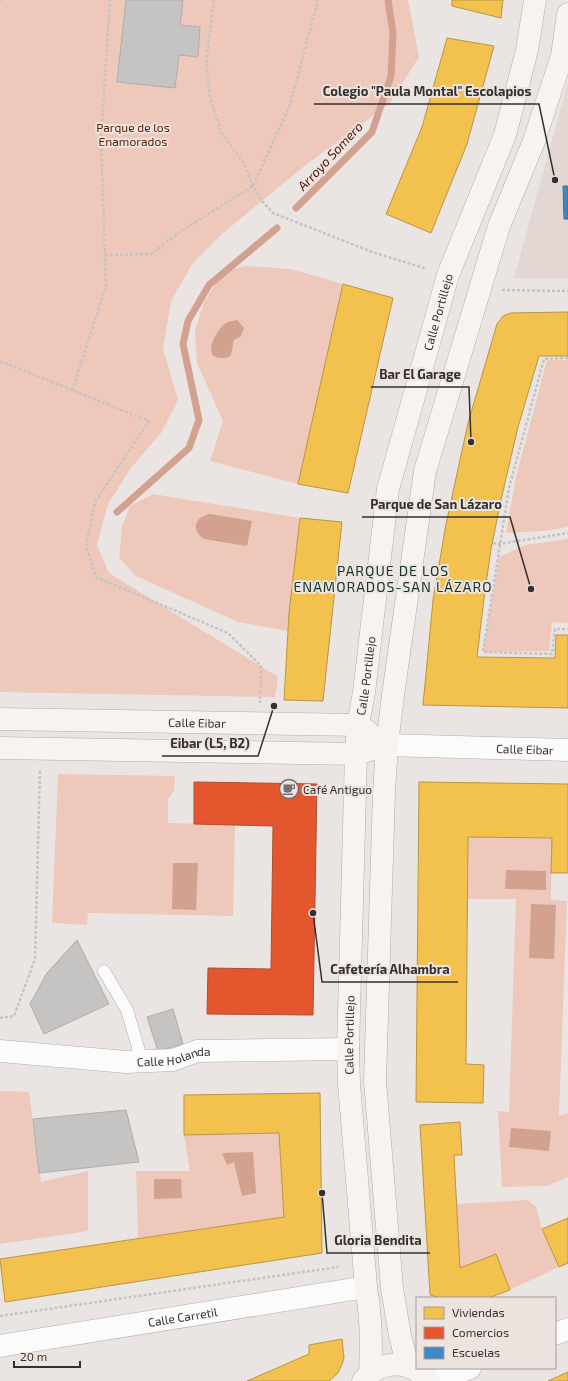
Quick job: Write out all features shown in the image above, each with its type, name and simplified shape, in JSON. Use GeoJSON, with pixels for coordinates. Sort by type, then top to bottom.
{"type":"FeatureCollection","features":[{"type":"Feature","properties":{"kind":"main road","name":"Calle Portillejo"},"geometry":{"type":"LineString","coordinates":[[366,1377],[372,1348],[349,1084],[348,1049],[358,725],[364,692],[388,489],[448,275],[505,135],[527,50],[535,0]]}},
{"type":"Feature","properties":{"kind":"main road"},"geometry":{"type":"LineString","coordinates":[[408,1366],[400,1336],[392,1288],[375,1081],[384,793],[387,745],[425,471],[500,226],[534,141],[562,56],[568,14]]}},
{"type":"Feature","properties":{"kind":"main road","name":"Calle Eibar"},"geometry":{"type":"LineString","coordinates":[[0,719],[358,725]]}},
{"type":"Feature","properties":{"kind":"main road"},"geometry":{"type":"LineString","coordinates":[[358,725],[387,745]]}},
{"type":"Feature","properties":{"kind":"main road","name":"Calle Eibar"},"geometry":{"type":"LineString","coordinates":[[0,748],[356,754],[387,745]]}},
{"type":"Feature","properties":{"kind":"main road"},"geometry":{"type":"LineString","coordinates":[[366,1377],[376,1369],[389,1364],[408,1366],[421,1372],[429,1381]]}},
{"type":"Feature","properties":{"kind":"street","name":"Calle Eibar"},"geometry":{"type":"LineString","coordinates":[[387,745],[568,750]]}},
{"type":"Feature","properties":{"kind":"street","name":"Calle Holanda"},"geometry":{"type":"LineString","coordinates":[[0,1051],[126,1062],[173,1060],[197,1051],[348,1049]]}},
{"type":"Feature","properties":{"kind":"street","name":"Calle Carretil"},"geometry":{"type":"LineString","coordinates":[[0,1346],[366,1287]]}},
{"type":"Feature","properties":{"kind":"street"},"geometry":{"type":"LineString","coordinates":[[556,1334],[568,1329]]}},
{"type":"Feature","properties":{"kind":"street"},"geometry":{"type":"LineString","coordinates":[[435,1381],[467,1369]]}},
{"type":"Feature","properties":{"kind":"lane"},"geometry":{"type":"LineString","coordinates":[[104,971],[127,1010],[146,1061]]}},
{"type":"Feature","properties":{"kind":"path"},"geometry":{"type":"LineString","coordinates":[[72,391],[106,286],[101,136],[110,0]]}},
{"type":"Feature","properties":{"kind":"path"},"geometry":{"type":"LineString","coordinates":[[214,0],[206,63],[210,96],[221,132],[244,164],[253,186],[262,201],[273,213],[372,252]]}},
{"type":"Feature","properties":{"kind":"path"},"geometry":{"type":"LineString","coordinates":[[105,255],[151,254],[178,233],[253,186],[290,105],[317,0]]}},
{"type":"Feature","properties":{"kind":"path"},"geometry":{"type":"LineString","coordinates":[[481,290],[568,292]]}},
{"type":"Feature","properties":{"kind":"path"},"geometry":{"type":"LineString","coordinates":[[568,358],[544,359],[509,488],[483,652],[552,654],[555,629],[568,629]]}},
{"type":"Feature","properties":{"kind":"path"},"geometry":{"type":"LineString","coordinates":[[0,362],[149,421],[95,502],[86,546],[96,577],[228,633],[261,666],[260,723]]}},
{"type":"Feature","properties":{"kind":"path"},"geometry":{"type":"LineString","coordinates":[[493,543],[500,544],[568,533]]}},
{"type":"Feature","properties":{"kind":"path"},"geometry":{"type":"LineString","coordinates":[[0,1018],[14,1016],[35,959],[40,749]]}},
{"type":"Feature","properties":{"kind":"path"},"geometry":{"type":"LineString","coordinates":[[0,1316],[364,1265]]}},
{"type":"Feature","properties":{"kind":"shaded area"},"geometry":{"type":"Polygon","coordinates":[[[568,82],[568,278],[514,278],[568,82]]]}},
{"type":"Feature","properties":{"kind":"shaded area"},"geometry":{"type":"Polygon","coordinates":[[[237,320],[244,328],[241,336],[234,340],[232,353],[227,358],[215,357],[212,354],[211,349],[215,337],[221,327],[226,323],[237,320]]]}},
{"type":"Feature","properties":{"kind":"shaded area"},"geometry":{"type":"Polygon","coordinates":[[[210,514],[252,521],[247,546],[204,539],[197,532],[196,524],[200,518],[210,514]]]}},
{"type":"Feature","properties":{"kind":"shaded area"},"geometry":{"type":"Polygon","coordinates":[[[173,863],[198,863],[196,910],[172,909],[173,863]]]}},
{"type":"Feature","properties":{"kind":"shaded area"},"geometry":{"type":"Polygon","coordinates":[[[506,870],[546,871],[546,890],[505,889],[506,870]]]}},
{"type":"Feature","properties":{"kind":"shaded area"},"geometry":{"type":"Polygon","coordinates":[[[531,904],[556,905],[554,959],[529,958],[531,904]]]}},
{"type":"Feature","properties":{"kind":"shaded area"},"geometry":{"type":"Polygon","coordinates":[[[511,1128],[551,1131],[549,1151],[509,1147],[511,1128]]]}},
{"type":"Feature","properties":{"kind":"shaded area"},"geometry":{"type":"Polygon","coordinates":[[[253,1152],[256,1193],[242,1196],[234,1162],[227,1165],[222,1153],[253,1152]]]}},
{"type":"Feature","properties":{"kind":"shaded area"},"geometry":{"type":"Polygon","coordinates":[[[154,1179],[181,1179],[182,1198],[154,1199],[154,1179]]]}},
{"type":"Feature","properties":{"kind":"green space","name":"Parque de los Enamorados"},"geometry":{"type":"Polygon","coordinates":[[[0,0],[408,0],[419,57],[390,103],[303,167],[222,234],[193,263],[171,301],[163,349],[178,400],[161,433],[131,468],[108,504],[97,545],[109,573],[278,677],[275,697],[0,692],[0,0]]]}},
{"type":"Feature","properties":{"kind":"green space"},"geometry":{"type":"Polygon","coordinates":[[[246,266],[291,269],[343,284],[298,484],[210,461],[223,421],[197,363],[195,331],[204,302],[216,283],[230,270],[246,266]]]}},
{"type":"Feature","properties":{"kind":"green space"},"geometry":{"type":"Polygon","coordinates":[[[547,360],[568,360],[568,527],[544,531],[506,533],[516,477],[547,360]]]}},
{"type":"Feature","properties":{"kind":"green space"},"geometry":{"type":"Polygon","coordinates":[[[153,494],[300,518],[288,631],[238,622],[136,576],[119,558],[122,527],[130,506],[153,494]]]}},
{"type":"Feature","properties":{"kind":"green space"},"geometry":{"type":"Polygon","coordinates":[[[568,539],[568,623],[552,622],[549,651],[483,652],[499,557],[525,545],[568,539]]]}},
{"type":"Feature","properties":{"kind":"green space"},"geometry":{"type":"Polygon","coordinates":[[[58,774],[175,776],[174,791],[168,799],[168,823],[235,825],[233,916],[88,913],[87,925],[52,923],[58,774]]]}},
{"type":"Feature","properties":{"kind":"green space"},"geometry":{"type":"Polygon","coordinates":[[[468,837],[552,838],[551,900],[567,901],[559,1116],[568,1113],[568,1177],[547,1186],[502,1187],[498,1111],[509,1112],[516,899],[468,899],[468,837]]]}},
{"type":"Feature","properties":{"kind":"green space"},"geometry":{"type":"Polygon","coordinates":[[[0,1091],[29,1092],[41,1182],[88,1171],[88,1231],[0,1244],[0,1091]]]}},
{"type":"Feature","properties":{"kind":"green space"},"geometry":{"type":"Polygon","coordinates":[[[279,1133],[284,1217],[138,1238],[136,1171],[190,1171],[184,1135],[279,1133]]]}},
{"type":"Feature","properties":{"kind":"green space"},"geometry":{"type":"Polygon","coordinates":[[[528,1200],[536,1207],[542,1229],[559,1267],[510,1290],[496,1255],[460,1268],[456,1204],[528,1200]]]}},
{"type":"Feature","properties":{"kind":"building: Viviendas"},"geometry":{"type":"Polygon","coordinates":[[[452,0],[503,0],[501,18],[452,6],[452,0]]]}},
{"type":"Feature","properties":{"kind":"building: Viviendas"},"geometry":{"type":"Polygon","coordinates":[[[447,38],[494,46],[467,144],[431,233],[386,214],[422,127],[447,38]]]}},
{"type":"Feature","properties":{"kind":"building: Viviendas"},"geometry":{"type":"Polygon","coordinates":[[[343,284],[393,298],[348,493],[298,484],[343,284]]]}},
{"type":"Feature","properties":{"kind":"building: Viviendas"},"geometry":{"type":"Polygon","coordinates":[[[568,312],[568,356],[539,356],[518,427],[491,549],[477,657],[555,658],[556,635],[568,635],[568,708],[423,705],[433,600],[446,524],[468,423],[497,324],[503,316],[510,313],[568,312]]]}},
{"type":"Feature","properties":{"kind":"building: Viviendas"},"geometry":{"type":"Polygon","coordinates":[[[300,518],[342,522],[323,701],[284,700],[289,613],[300,518]]]}},
{"type":"Feature","properties":{"kind":"building: Viviendas"},"geometry":{"type":"Polygon","coordinates":[[[419,782],[568,784],[568,873],[551,873],[552,838],[468,837],[466,1064],[484,1065],[483,1103],[416,1102],[419,782]]]}},
{"type":"Feature","properties":{"kind":"building: Viviendas"},"geometry":{"type":"Polygon","coordinates":[[[320,1093],[322,1253],[5,1302],[0,1259],[284,1217],[279,1133],[184,1135],[184,1095],[320,1093]]]}},
{"type":"Feature","properties":{"kind":"building: Viviendas"},"geometry":{"type":"Polygon","coordinates":[[[460,1122],[462,1155],[454,1155],[460,1268],[496,1254],[510,1290],[491,1297],[437,1297],[430,1295],[420,1125],[460,1122]]]}},
{"type":"Feature","properties":{"kind":"building: Viviendas"},"geometry":{"type":"Polygon","coordinates":[[[568,1218],[568,1263],[559,1267],[542,1229],[568,1218]]]}},
{"type":"Feature","properties":{"kind":"building: Viviendas"},"geometry":{"type":"Polygon","coordinates":[[[342,1339],[344,1358],[338,1373],[329,1381],[247,1381],[309,1354],[309,1345],[342,1339]]]}},
{"type":"Feature","properties":{"kind":"building: Viviendas"},"geometry":{"type":"Polygon","coordinates":[[[568,1372],[568,1381],[548,1381],[568,1372]]]}},
{"type":"Feature","properties":{"kind":"building: Comercios"},"geometry":{"type":"Polygon","coordinates":[[[194,782],[317,784],[313,1015],[207,1014],[208,968],[271,969],[273,826],[194,824],[194,782]]]}},
{"type":"Feature","properties":{"kind":"building: Escuelas"},"geometry":{"type":"Polygon","coordinates":[[[563,186],[568,186],[568,219],[564,219],[563,186]]]}},
{"type":"Feature","properties":{"kind":"building: Otros"},"geometry":{"type":"Polygon","coordinates":[[[126,0],[183,0],[180,25],[200,27],[198,57],[179,55],[175,88],[117,82],[126,0]]]}},
{"type":"Feature","properties":{"kind":"building: Otros"},"geometry":{"type":"Polygon","coordinates":[[[77,940],[109,1004],[44,1034],[30,1004],[47,973],[77,940]]]}},
{"type":"Feature","properties":{"kind":"building: Otros"},"geometry":{"type":"Polygon","coordinates":[[[173,1009],[183,1044],[158,1051],[147,1017],[173,1009]]]}},
{"type":"Feature","properties":{"kind":"building: Otros"},"geometry":{"type":"Polygon","coordinates":[[[126,1110],[139,1162],[39,1173],[33,1119],[126,1110]]]}},
{"type":"Feature","properties":{"kind":"waterway","name":"Arroyo Somero"},"geometry":{"type":"LineString","coordinates":[[296,208],[372,132],[391,76],[393,33],[388,0]]}},
{"type":"Feature","properties":{"kind":"waterway","name":"Arroyo Somero"},"geometry":{"type":"LineString","coordinates":[[117,512],[189,448],[199,420],[183,344],[188,321],[209,285],[277,228]]}},
{"type":"Feature","properties":{"kind":"place","name":"Colegio \"Paula Montal\" Escolapios"},"geometry":{"type":"Point","coordinates":[555,180]}},
{"type":"Feature","properties":{"kind":"place","name":"Bar El Garage"},"geometry":{"type":"Point","coordinates":[471,442]}},
{"type":"Feature","properties":{"kind":"place","name":"Parque de San Lázaro"},"geometry":{"type":"Point","coordinates":[531,589]}},
{"type":"Feature","properties":{"kind":"place","name":"Eibar (L5, B2)"},"geometry":{"type":"Point","coordinates":[274,706]}},
{"type":"Feature","properties":{"kind":"place","name":"Café Antiguo"},"geometry":{"type":"Point","coordinates":[289,789]}},
{"type":"Feature","properties":{"kind":"place","name":"Cafetería Alhambra"},"geometry":{"type":"Point","coordinates":[313,913]}},
{"type":"Feature","properties":{"kind":"place","name":"Gloria Bendita"},"geometry":{"type":"Point","coordinates":[322,1193]}},
{"type":"Feature","properties":{"kind":"district","name":"PARQUE DE LOS ENAMORADOS-SAN LÁZARO"},"geometry":{"type":"Point","coordinates":[393,578]}}]}
